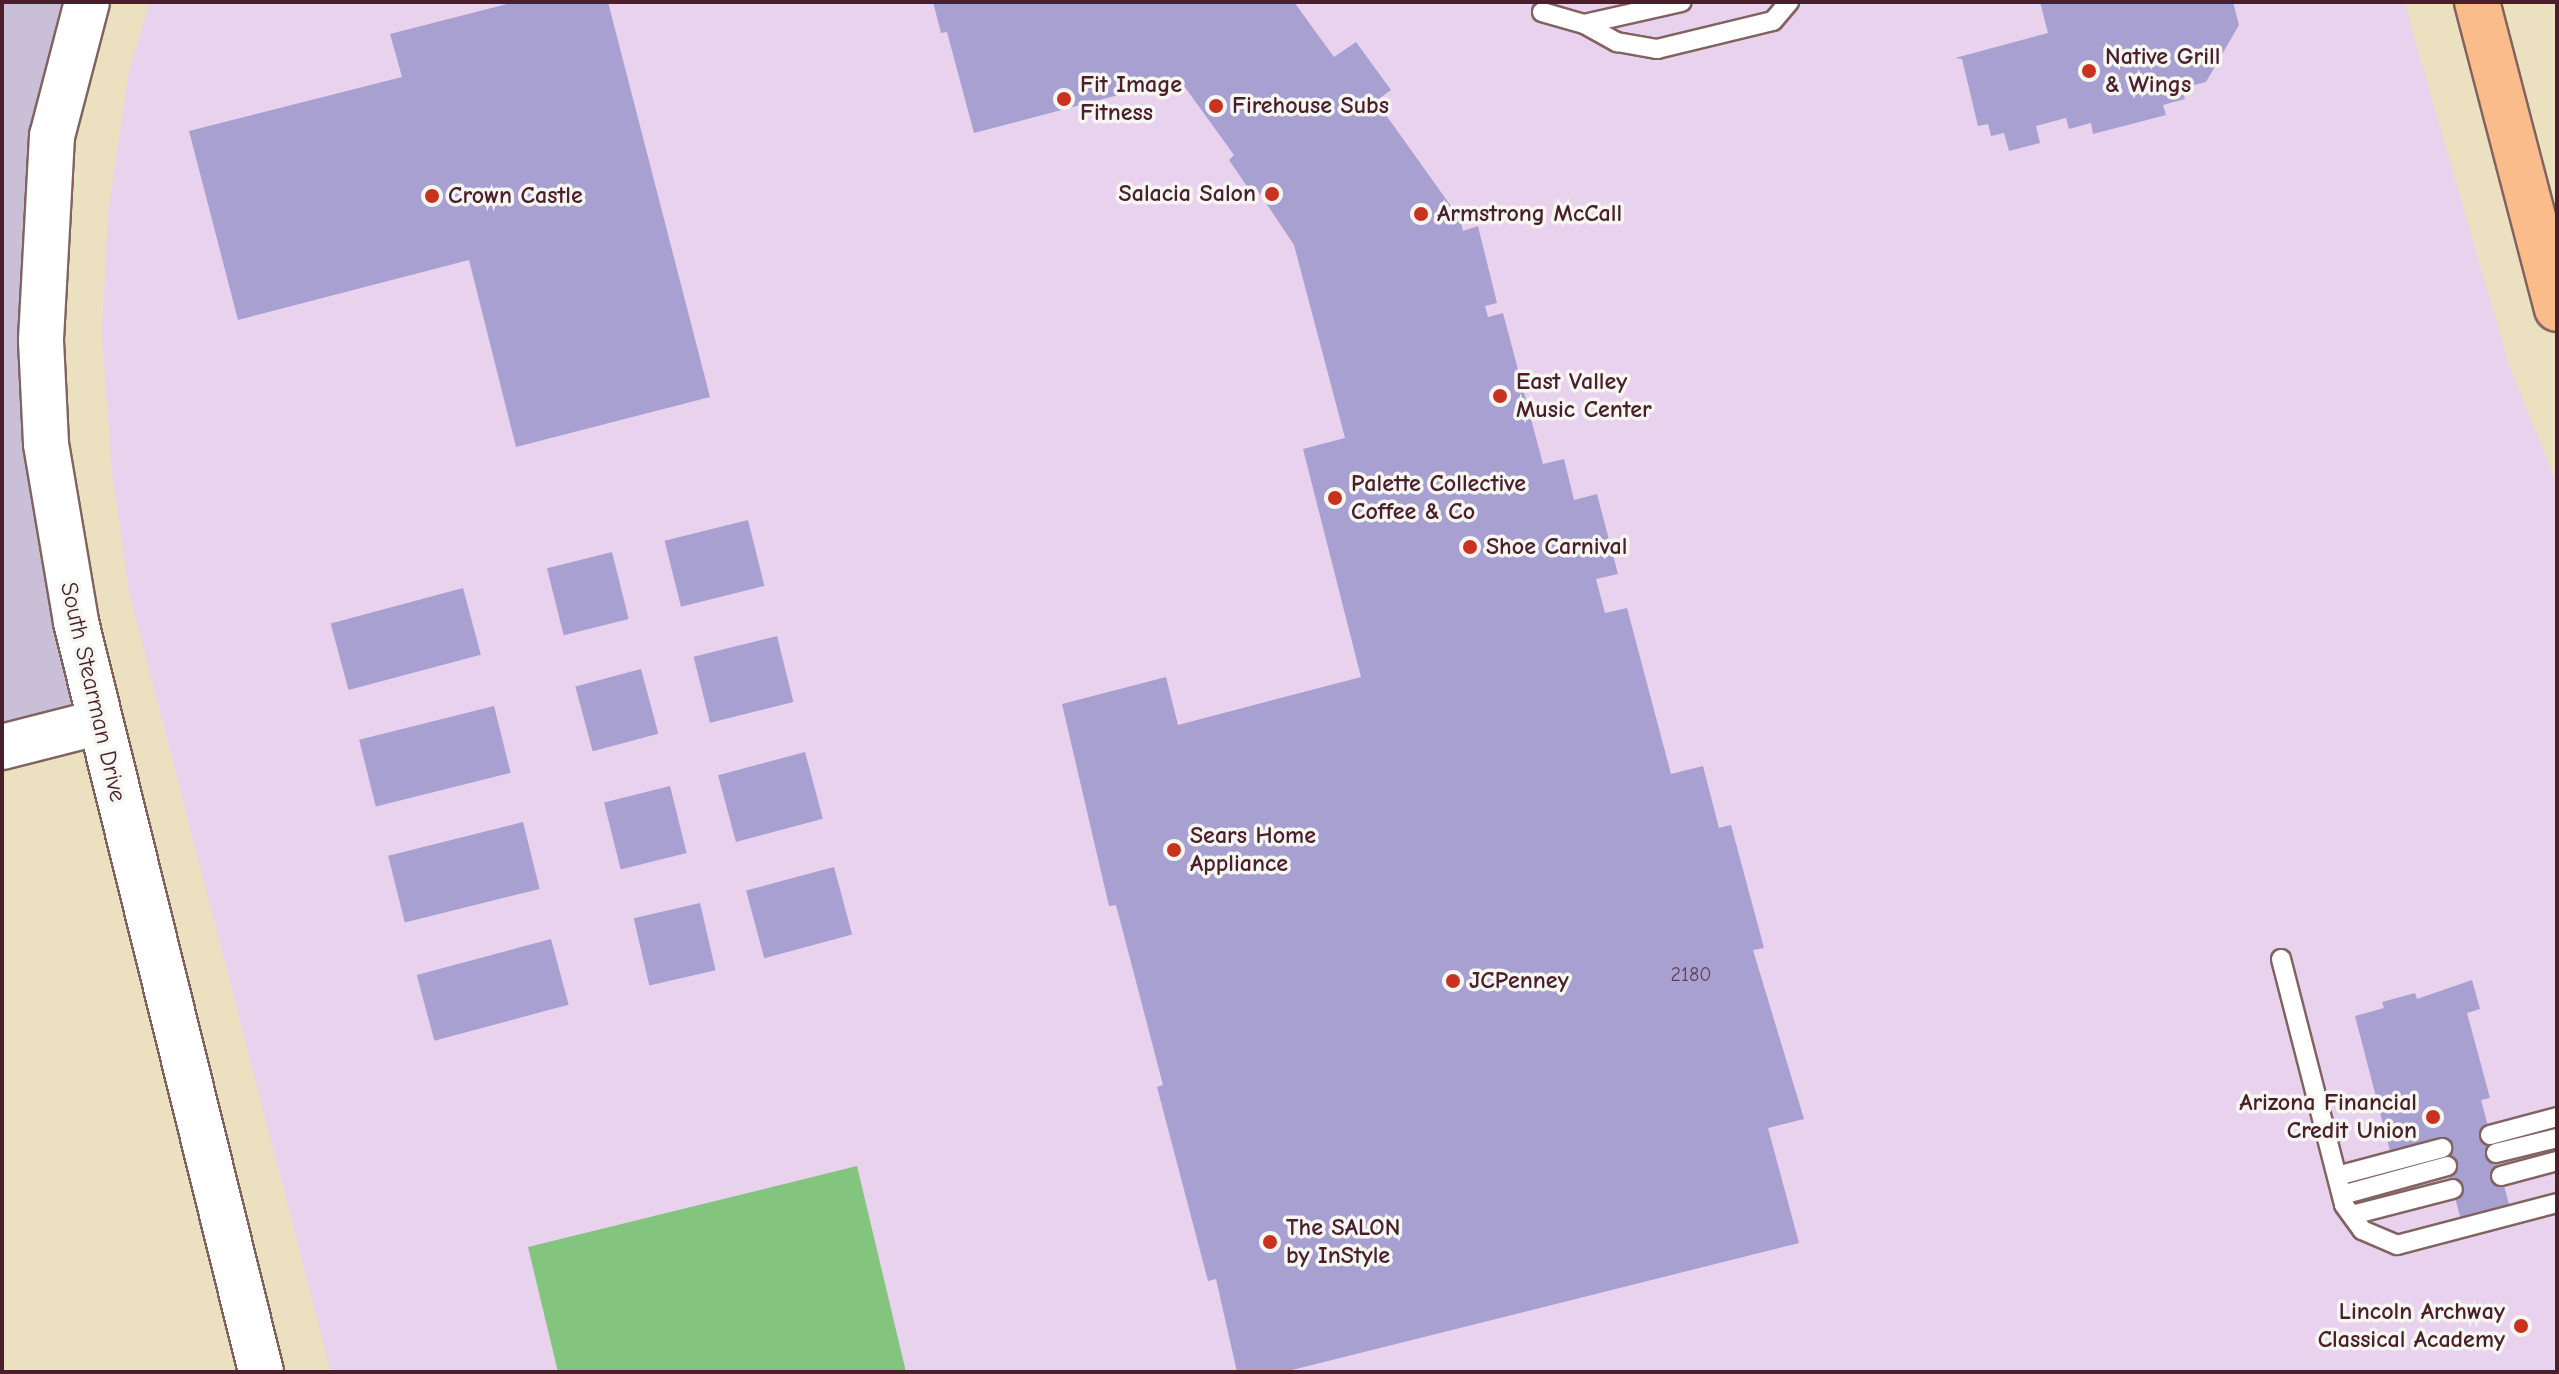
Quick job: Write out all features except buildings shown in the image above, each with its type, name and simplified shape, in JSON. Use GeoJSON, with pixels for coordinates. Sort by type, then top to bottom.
{"type":"FeatureCollection","features":[{"type":"Feature","properties":{"kind":"main road"},"geometry":{"type":"LineString","coordinates":[[2477,2],[2557,309]]}},
{"type":"Feature","properties":{"kind":"street","name":"South Stearman Drive"},"geometry":{"type":"LineString","coordinates":[[87,2],[52,136],[41,341],[46,444],[60,548],[100,722],[261,1372]]}},
{"type":"Feature","properties":{"kind":"street"},"geometry":{"type":"LineString","coordinates":[[2,747],[100,722]]}},
{"type":"Feature","properties":{"kind":"lane"},"geometry":{"type":"LineString","coordinates":[[1584,24],[1622,19],[1682,2]]}},
{"type":"Feature","properties":{"kind":"lane"},"geometry":{"type":"LineString","coordinates":[[1542,12],[1584,24],[1617,42],[1657,49],[1773,21],[1789,2]]}},
{"type":"Feature","properties":{"kind":"lane"},"geometry":{"type":"LineString","coordinates":[[2281,959],[2342,1195],[2362,1230],[2397,1245],[2557,1203]]}},
{"type":"Feature","properties":{"kind":"lane"},"geometry":{"type":"LineString","coordinates":[[2557,1117],[2493,1144],[2557,1138]]}},
{"type":"Feature","properties":{"kind":"lane"},"geometry":{"type":"LineString","coordinates":[[2337,1176],[2444,1157],[2342,1195]]}},
{"type":"Feature","properties":{"kind":"lane"},"geometry":{"type":"LineString","coordinates":[[2501,1176],[2557,1161]]}},
{"type":"Feature","properties":{"kind":"lane"},"geometry":{"type":"LineString","coordinates":[[2352,1215],[2453,1189]]}},
{"type":"Feature","properties":{"kind":"shaded area"},"geometry":{"type":"Polygon","coordinates":[[[2,2],[87,2],[41,341],[100,722],[2,747],[2,2]]]}},
{"type":"Feature","properties":{"kind":"shaded area"},"geometry":{"type":"Polygon","coordinates":[[[150,2],[2404,2],[2509,365],[2557,484],[2557,1372],[331,1372],[129,592],[112,473],[102,335],[108,213],[129,71],[150,2]]]}},
{"type":"Feature","properties":{"kind":"green space"},"geometry":{"type":"Polygon","coordinates":[[[857,1166],[906,1372],[558,1372],[528,1247],[857,1166]]]}},
{"type":"Feature","properties":{"kind":"place","name":"Native Grill & Wings"},"geometry":{"type":"Point","coordinates":[2089,71]}},
{"type":"Feature","properties":{"kind":"place","name":"Fit Image Fitness"},"geometry":{"type":"Point","coordinates":[1064,99]}},
{"type":"Feature","properties":{"kind":"place","name":"Firehouse Subs"},"geometry":{"type":"Point","coordinates":[1216,106]}},
{"type":"Feature","properties":{"kind":"place","name":"Salacia Salon"},"geometry":{"type":"Point","coordinates":[1272,194]}},
{"type":"Feature","properties":{"kind":"place","name":"Crown Castle"},"geometry":{"type":"Point","coordinates":[432,196]}},
{"type":"Feature","properties":{"kind":"place","name":"Armstrong McCall"},"geometry":{"type":"Point","coordinates":[1421,214]}},
{"type":"Feature","properties":{"kind":"place","name":"East Valley Music Center"},"geometry":{"type":"Point","coordinates":[1500,396]}},
{"type":"Feature","properties":{"kind":"place","name":"Palette Collective Coffee & Co"},"geometry":{"type":"Point","coordinates":[1335,498]}},
{"type":"Feature","properties":{"kind":"place","name":"Shoe Carnival"},"geometry":{"type":"Point","coordinates":[1470,547]}},
{"type":"Feature","properties":{"kind":"place","name":"Sears Home Appliance"},"geometry":{"type":"Point","coordinates":[1174,850]}},
{"type":"Feature","properties":{"kind":"place","name":"JCPenney"},"geometry":{"type":"Point","coordinates":[1453,981]}},
{"type":"Feature","properties":{"kind":"place","name":"Arizona Financial Credit Union"},"geometry":{"type":"Point","coordinates":[2433,1117]}},
{"type":"Feature","properties":{"kind":"place","name":"The SALON by InStyle"},"geometry":{"type":"Point","coordinates":[1270,1242]}},
{"type":"Feature","properties":{"kind":"place","name":"Lincoln Archway Classical Academy"},"geometry":{"type":"Point","coordinates":[2521,1326]}}]}
